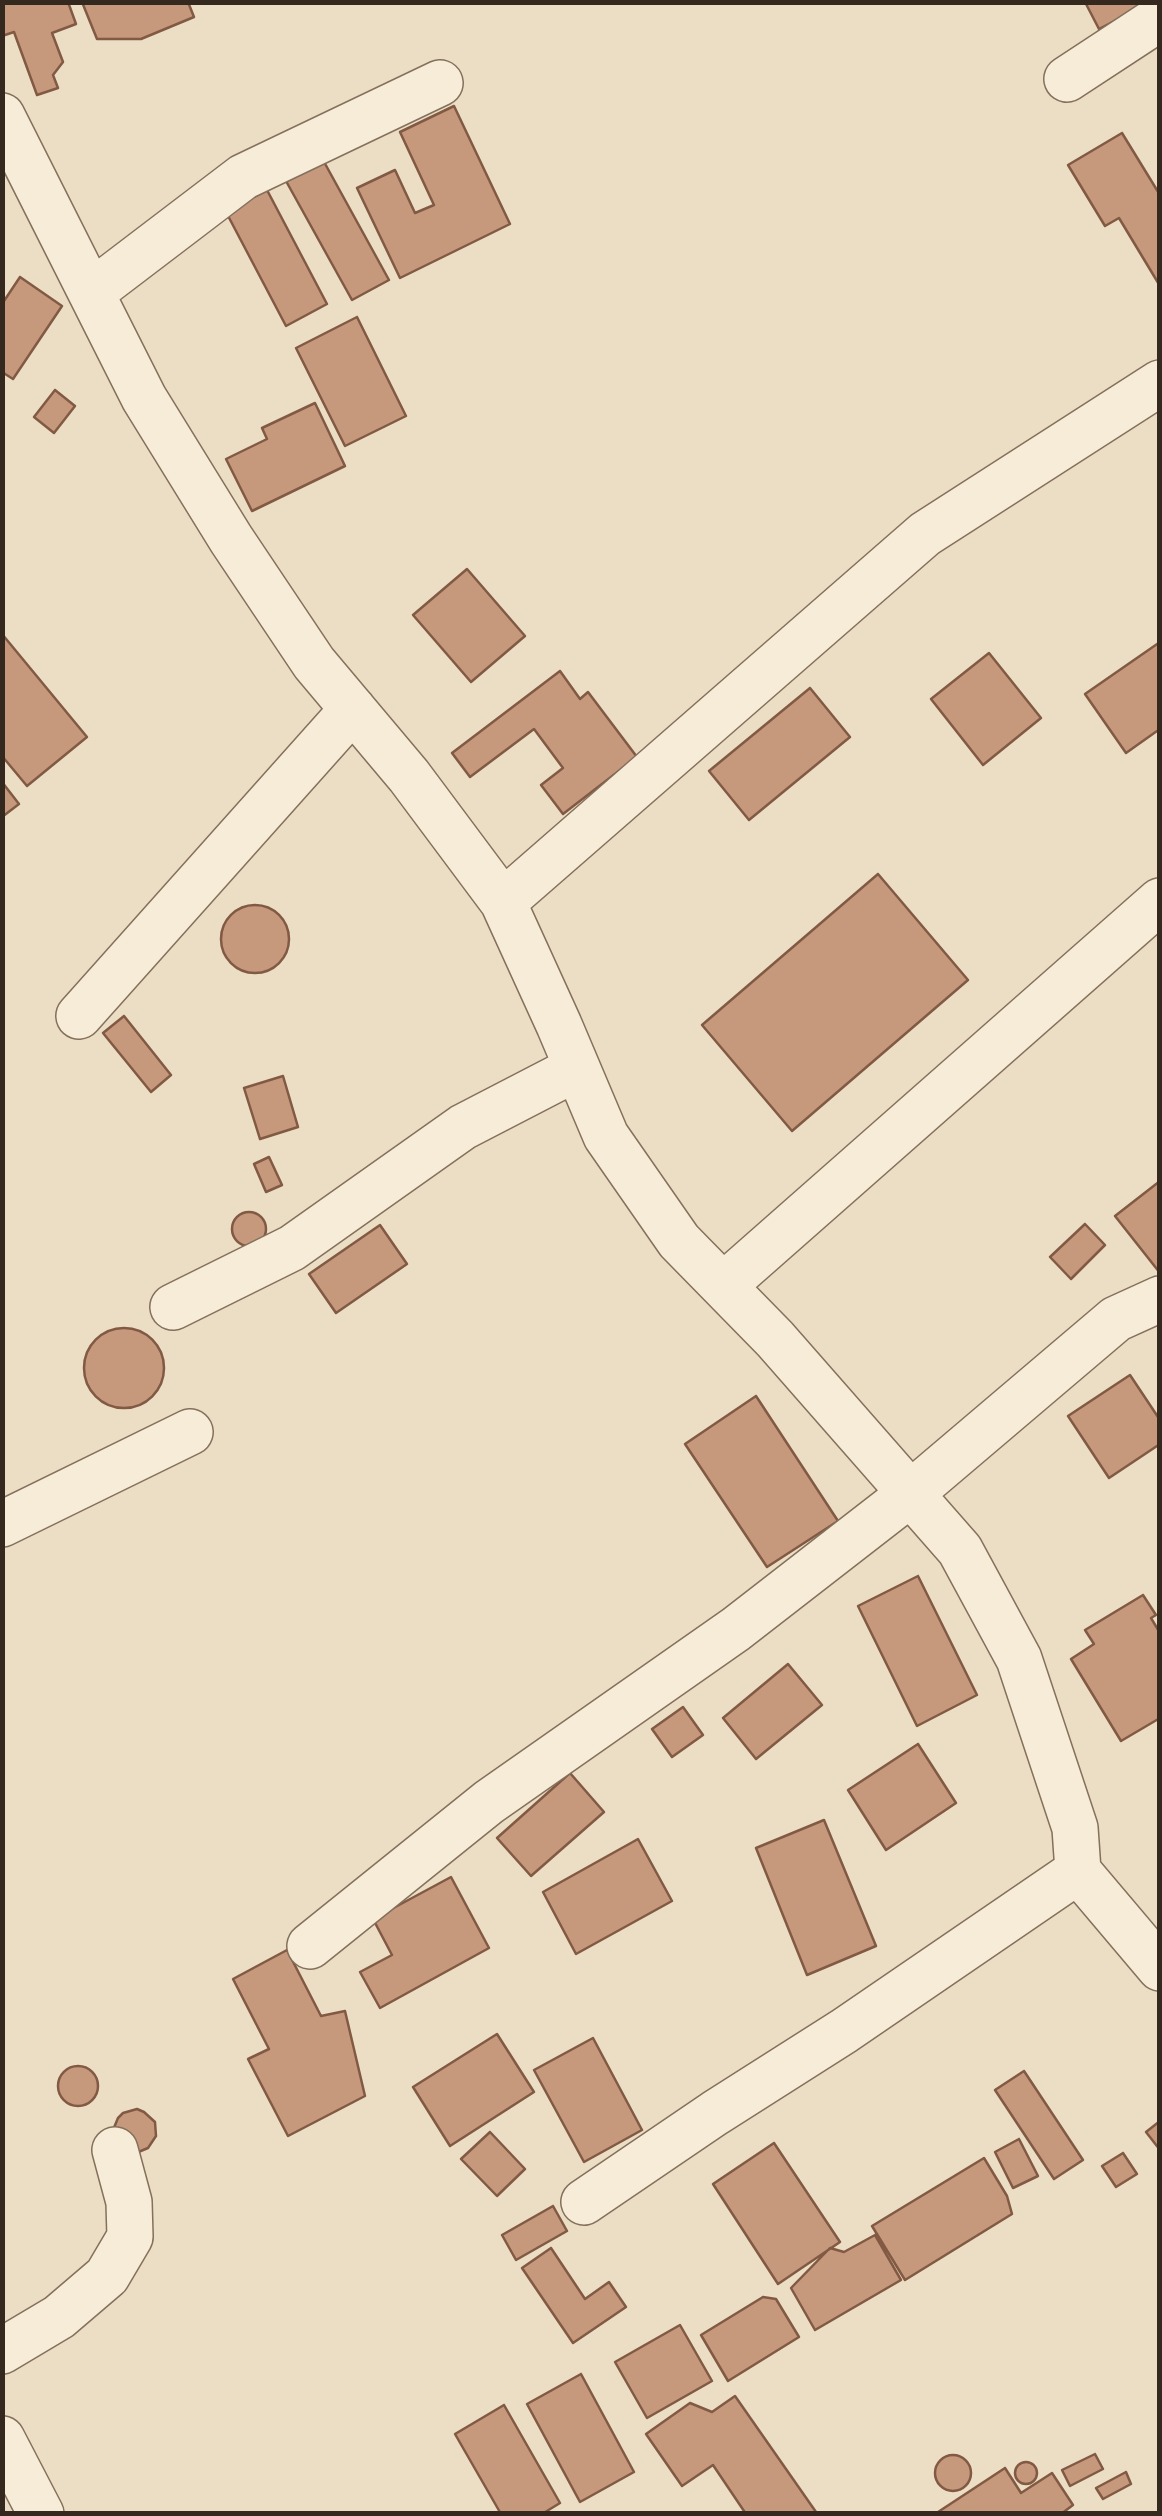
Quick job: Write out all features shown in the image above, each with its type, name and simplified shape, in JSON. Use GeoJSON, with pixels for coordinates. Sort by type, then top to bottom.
{"type":"FeatureCollection","features":[{"type":"Feature","properties":{"kind":"street"},"geometry":{"type":"LineString","coordinates":[[1068,79],[1160,18]]}},
{"type":"Feature","properties":{"kind":"street"},"geometry":{"type":"LineString","coordinates":[[92,292],[243,177],[440,82]]}},
{"type":"Feature","properties":{"kind":"street"},"geometry":{"type":"LineString","coordinates":[[2,116],[144,398],[221,523],[314,663],[409,776],[503,902],[606,1136],[680,1240],[774,1338],[960,1550],[1020,1658],[1076,1828],[1078,1871],[1160,1968]]}},
{"type":"Feature","properties":{"kind":"street"},"geometry":{"type":"LineString","coordinates":[[503,902],[924,534],[1160,383]]}},
{"type":"Feature","properties":{"kind":"street"},"geometry":{"type":"LineString","coordinates":[[79,1016],[352,710]]}},
{"type":"Feature","properties":{"kind":"street"},"geometry":{"type":"LineString","coordinates":[[723,1286],[1160,901]]}},
{"type":"Feature","properties":{"kind":"street"},"geometry":{"type":"LineString","coordinates":[[172,1307],[292,1248],[463,1127],[577,1068]]}},
{"type":"Feature","properties":{"kind":"street"},"geometry":{"type":"LineString","coordinates":[[310,1946],[489,1802],[736,1629],[910,1494],[1116,1319],[1160,1299]]}},
{"type":"Feature","properties":{"kind":"street"},"geometry":{"type":"LineString","coordinates":[[2,1524],[190,1432]]}},
{"type":"Feature","properties":{"kind":"street"},"geometry":{"type":"LineString","coordinates":[[584,2202],[844,2032],[1078,1871]]}},
{"type":"Feature","properties":{"kind":"street"},"geometry":{"type":"LineString","coordinates":[[2,2351],[59,2317],[107,2276],[130,2238],[130,2202],[115,2150]]}},
{"type":"Feature","properties":{"kind":"street"},"geometry":{"type":"LineString","coordinates":[[2,2439],[41,2514]]}},
{"type":"Feature","properties":{"kind":"building"},"geometry":{"type":"Polygon","coordinates":[[[2,2],[68,2],[76,24],[52,33],[63,62],[53,75],[58,88],[37,95],[14,32],[2,36],[2,2]]]}},
{"type":"Feature","properties":{"kind":"building"},"geometry":{"type":"Polygon","coordinates":[[[82,2],[188,2],[194,17],[141,39],[97,39],[82,2]]]}},
{"type":"Feature","properties":{"kind":"building"},"geometry":{"type":"Polygon","coordinates":[[[1085,2],[1146,2],[1147,4],[1099,29],[1085,2]]]}},
{"type":"Feature","properties":{"kind":"building"},"geometry":{"type":"Polygon","coordinates":[[[454,106],[510,224],[400,278],[357,188],[395,170],[415,213],[434,205],[400,132],[454,106]]]}},
{"type":"Feature","properties":{"kind":"building"},"geometry":{"type":"Polygon","coordinates":[[[1122,133],[1160,195],[1160,286],[1119,218],[1105,226],[1068,165],[1122,133]]]}},
{"type":"Feature","properties":{"kind":"building"},"geometry":{"type":"Polygon","coordinates":[[[323,160],[389,280],[352,300],[286,181],[323,160]]]}},
{"type":"Feature","properties":{"kind":"building"},"geometry":{"type":"Polygon","coordinates":[[[267,190],[327,304],[286,326],[226,212],[267,190]]]}},
{"type":"Feature","properties":{"kind":"building"},"geometry":{"type":"Polygon","coordinates":[[[20,277],[62,306],[13,379],[2,372],[2,304],[20,277]]]}},
{"type":"Feature","properties":{"kind":"building"},"geometry":{"type":"Polygon","coordinates":[[[357,317],[406,416],[345,446],[296,348],[357,317]]]}},
{"type":"Feature","properties":{"kind":"building"},"geometry":{"type":"Polygon","coordinates":[[[55,390],[75,406],[54,433],[34,417],[55,390]]]}},
{"type":"Feature","properties":{"kind":"building"},"geometry":{"type":"Polygon","coordinates":[[[315,403],[345,466],[252,511],[226,459],[267,439],[262,428],[315,403]]]}},
{"type":"Feature","properties":{"kind":"building"},"geometry":{"type":"Polygon","coordinates":[[[467,569],[525,636],[471,682],[413,615],[467,569]]]}},
{"type":"Feature","properties":{"kind":"building"},"geometry":{"type":"Polygon","coordinates":[[[2,634],[87,737],[27,786],[2,756],[2,634]]]}},
{"type":"Feature","properties":{"kind":"building"},"geometry":{"type":"Polygon","coordinates":[[[1160,642],[1160,734],[1157,731],[1126,753],[1085,694],[1160,642]]]}},
{"type":"Feature","properties":{"kind":"building"},"geometry":{"type":"Polygon","coordinates":[[[989,653],[1041,718],[983,765],[931,699],[989,653]]]}},
{"type":"Feature","properties":{"kind":"building"},"geometry":{"type":"Polygon","coordinates":[[[560,671],[580,699],[588,692],[637,757],[563,814],[541,785],[563,768],[534,729],[470,777],[452,753],[560,671]]]}},
{"type":"Feature","properties":{"kind":"building"},"geometry":{"type":"Polygon","coordinates":[[[810,688],[850,737],[749,820],[709,771],[810,688]]]}},
{"type":"Feature","properties":{"kind":"building"},"geometry":{"type":"Polygon","coordinates":[[[2,782],[19,804],[2,817],[2,782]]]}},
{"type":"Feature","properties":{"kind":"building"},"geometry":{"type":"Polygon","coordinates":[[[878,874],[968,980],[792,1131],[702,1025],[878,874]]]}},
{"type":"Feature","properties":{"kind":"building"},"geometry":{"type":"Polygon","coordinates":[[[255,905],[279,915],[289,939],[279,963],[255,973],[231,963],[221,939],[231,915],[255,905]]]}},
{"type":"Feature","properties":{"kind":"building"},"geometry":{"type":"Polygon","coordinates":[[[124,1016],[171,1075],[151,1092],[103,1033],[124,1016]]]}},
{"type":"Feature","properties":{"kind":"building"},"geometry":{"type":"Polygon","coordinates":[[[283,1076],[298,1127],[260,1139],[244,1088],[283,1076]]]}},
{"type":"Feature","properties":{"kind":"building"},"geometry":{"type":"Polygon","coordinates":[[[269,1157],[282,1185],[266,1192],[254,1164],[269,1157]]]}},
{"type":"Feature","properties":{"kind":"building"},"geometry":{"type":"Polygon","coordinates":[[[1160,1181],[1160,1273],[1115,1216],[1160,1181]]]}},
{"type":"Feature","properties":{"kind":"building"},"geometry":{"type":"Polygon","coordinates":[[[249,1212],[261,1217],[266,1229],[261,1241],[249,1246],[237,1241],[232,1229],[237,1217],[249,1212]]]}},
{"type":"Feature","properties":{"kind":"building"},"geometry":{"type":"Polygon","coordinates":[[[1085,1224],[1105,1245],[1071,1279],[1050,1257],[1085,1224]]]}},
{"type":"Feature","properties":{"kind":"building"},"geometry":{"type":"Polygon","coordinates":[[[380,1225],[407,1264],[336,1313],[309,1274],[380,1225]]]}},
{"type":"Feature","properties":{"kind":"building"},"geometry":{"type":"Polygon","coordinates":[[[124,1328],[139,1331],[152,1340],[161,1353],[161,1383],[152,1396],[139,1405],[124,1408],[109,1405],[96,1396],[87,1383],[84,1368],[87,1353],[96,1340],[109,1331],[124,1328]]]}},
{"type":"Feature","properties":{"kind":"building"},"geometry":{"type":"Polygon","coordinates":[[[1130,1375],[1160,1420],[1160,1444],[1109,1478],[1068,1416],[1130,1375]]]}},
{"type":"Feature","properties":{"kind":"building"},"geometry":{"type":"Polygon","coordinates":[[[756,1396],[838,1521],[767,1567],[685,1444],[756,1396]]]}},
{"type":"Feature","properties":{"kind":"building"},"geometry":{"type":"Polygon","coordinates":[[[918,1576],[977,1695],[917,1726],[858,1606],[918,1576]]]}},
{"type":"Feature","properties":{"kind":"building"},"geometry":{"type":"Polygon","coordinates":[[[1143,1595],[1156,1615],[1151,1618],[1160,1633],[1160,1718],[1121,1741],[1071,1659],[1094,1644],[1085,1630],[1143,1595]]]}},
{"type":"Feature","properties":{"kind":"building"},"geometry":{"type":"Polygon","coordinates":[[[788,1664],[822,1705],[756,1759],[723,1718],[788,1664]]]}},
{"type":"Feature","properties":{"kind":"building"},"geometry":{"type":"Polygon","coordinates":[[[683,1707],[703,1735],[672,1757],[652,1729],[683,1707]]]}},
{"type":"Feature","properties":{"kind":"building"},"geometry":{"type":"Polygon","coordinates":[[[918,1744],[956,1803],[886,1850],[848,1790],[918,1744]]]}},
{"type":"Feature","properties":{"kind":"building"},"geometry":{"type":"Polygon","coordinates":[[[570,1773],[604,1812],[531,1876],[497,1838],[570,1773]]]}},
{"type":"Feature","properties":{"kind":"building"},"geometry":{"type":"Polygon","coordinates":[[[824,1820],[876,1946],[807,1975],[756,1848],[824,1820]]]}},
{"type":"Feature","properties":{"kind":"building"},"geometry":{"type":"Polygon","coordinates":[[[638,1839],[672,1901],[576,1954],[543,1892],[638,1839]]]}},
{"type":"Feature","properties":{"kind":"building"},"geometry":{"type":"Polygon","coordinates":[[[451,1877],[489,1948],[380,2008],[360,1972],[392,1955],[373,1919],[451,1877]]]}},
{"type":"Feature","properties":{"kind":"building"},"geometry":{"type":"Polygon","coordinates":[[[287,1950],[321,2016],[345,2011],[365,2096],[288,2136],[248,2059],[269,2049],[233,1979],[287,1950]]]}},
{"type":"Feature","properties":{"kind":"building"},"geometry":{"type":"Polygon","coordinates":[[[497,2034],[534,2092],[450,2146],[413,2087],[497,2034]]]}},
{"type":"Feature","properties":{"kind":"building"},"geometry":{"type":"Polygon","coordinates":[[[593,2038],[642,2130],[584,2162],[534,2070],[593,2038]]]}},
{"type":"Feature","properties":{"kind":"building"},"geometry":{"type":"Polygon","coordinates":[[[78,2066],[92,2072],[98,2086],[92,2100],[78,2106],[64,2100],[58,2086],[64,2072],[78,2066]]]}},
{"type":"Feature","properties":{"kind":"building"},"geometry":{"type":"Polygon","coordinates":[[[1024,2071],[1083,2160],[1054,2179],[995,2090],[1024,2071]]]}},
{"type":"Feature","properties":{"kind":"building"},"geometry":{"type":"Polygon","coordinates":[[[137,2109],[155,2122],[156,2136],[148,2148],[136,2153],[113,2130],[123,2113],[137,2109]]]}},
{"type":"Feature","properties":{"kind":"building"},"geometry":{"type":"Polygon","coordinates":[[[1160,2121],[1160,2150],[1146,2132],[1160,2121]]]}},
{"type":"Feature","properties":{"kind":"building"},"geometry":{"type":"Polygon","coordinates":[[[490,2132],[525,2169],[497,2196],[461,2159],[490,2132]]]}},
{"type":"Feature","properties":{"kind":"building"},"geometry":{"type":"Polygon","coordinates":[[[1019,2139],[1038,2176],[1013,2188],[995,2152],[1019,2139]]]}},
{"type":"Feature","properties":{"kind":"building"},"geometry":{"type":"Polygon","coordinates":[[[774,2143],[840,2242],[778,2284],[713,2184],[774,2143]]]}},
{"type":"Feature","properties":{"kind":"building"},"geometry":{"type":"Polygon","coordinates":[[[1123,2153],[1137,2174],[1116,2187],[1102,2166],[1123,2153]]]}},
{"type":"Feature","properties":{"kind":"building"},"geometry":{"type":"Polygon","coordinates":[[[984,2158],[1007,2196],[1012,2214],[905,2280],[872,2226],[984,2158]]]}},
{"type":"Feature","properties":{"kind":"building"},"geometry":{"type":"Polygon","coordinates":[[[553,2206],[567,2231],[516,2260],[502,2235],[553,2206]]]}},
{"type":"Feature","properties":{"kind":"building"},"geometry":{"type":"Polygon","coordinates":[[[875,2235],[901,2280],[815,2330],[791,2288],[830,2248],[844,2252],[875,2235]]]}},
{"type":"Feature","properties":{"kind":"building"},"geometry":{"type":"Polygon","coordinates":[[[551,2248],[585,2299],[609,2282],[626,2307],[573,2343],[522,2268],[551,2248]]]}},
{"type":"Feature","properties":{"kind":"building"},"geometry":{"type":"Polygon","coordinates":[[[763,2297],[776,2299],[799,2337],[728,2381],[701,2335],[763,2297]]]}},
{"type":"Feature","properties":{"kind":"building"},"geometry":{"type":"Polygon","coordinates":[[[680,2325],[712,2381],[647,2418],[615,2362],[680,2325]]]}},
{"type":"Feature","properties":{"kind":"building"},"geometry":{"type":"Polygon","coordinates":[[[581,2374],[634,2472],[580,2502],[527,2404],[581,2374]]]}},
{"type":"Feature","properties":{"kind":"building"},"geometry":{"type":"Polygon","coordinates":[[[735,2396],[816,2512],[746,2514],[713,2465],[682,2486],[646,2434],[690,2403],[712,2412],[735,2396]]]}},
{"type":"Feature","properties":{"kind":"building"},"geometry":{"type":"Polygon","coordinates":[[[504,2405],[560,2503],[542,2514],[501,2514],[455,2434],[504,2405]]]}},
{"type":"Feature","properties":{"kind":"building"},"geometry":{"type":"Polygon","coordinates":[[[1095,2454],[1103,2469],[1070,2486],[1062,2470],[1095,2454]]]}},
{"type":"Feature","properties":{"kind":"building"},"geometry":{"type":"Polygon","coordinates":[[[953,2455],[966,2460],[971,2473],[966,2486],[953,2491],[940,2486],[935,2473],[940,2460],[953,2455]]]}},
{"type":"Feature","properties":{"kind":"building"},"geometry":{"type":"Polygon","coordinates":[[[1026,2462],[1034,2465],[1034,2481],[1026,2484],[1018,2481],[1015,2473],[1018,2465],[1026,2462]]]}},
{"type":"Feature","properties":{"kind":"building"},"geometry":{"type":"Polygon","coordinates":[[[1005,2468],[1021,2493],[1052,2473],[1073,2505],[1061,2514],[935,2514],[1005,2468]]]}},
{"type":"Feature","properties":{"kind":"building"},"geometry":{"type":"Polygon","coordinates":[[[1126,2472],[1131,2484],[1103,2499],[1096,2488],[1126,2472]]]}}]}
